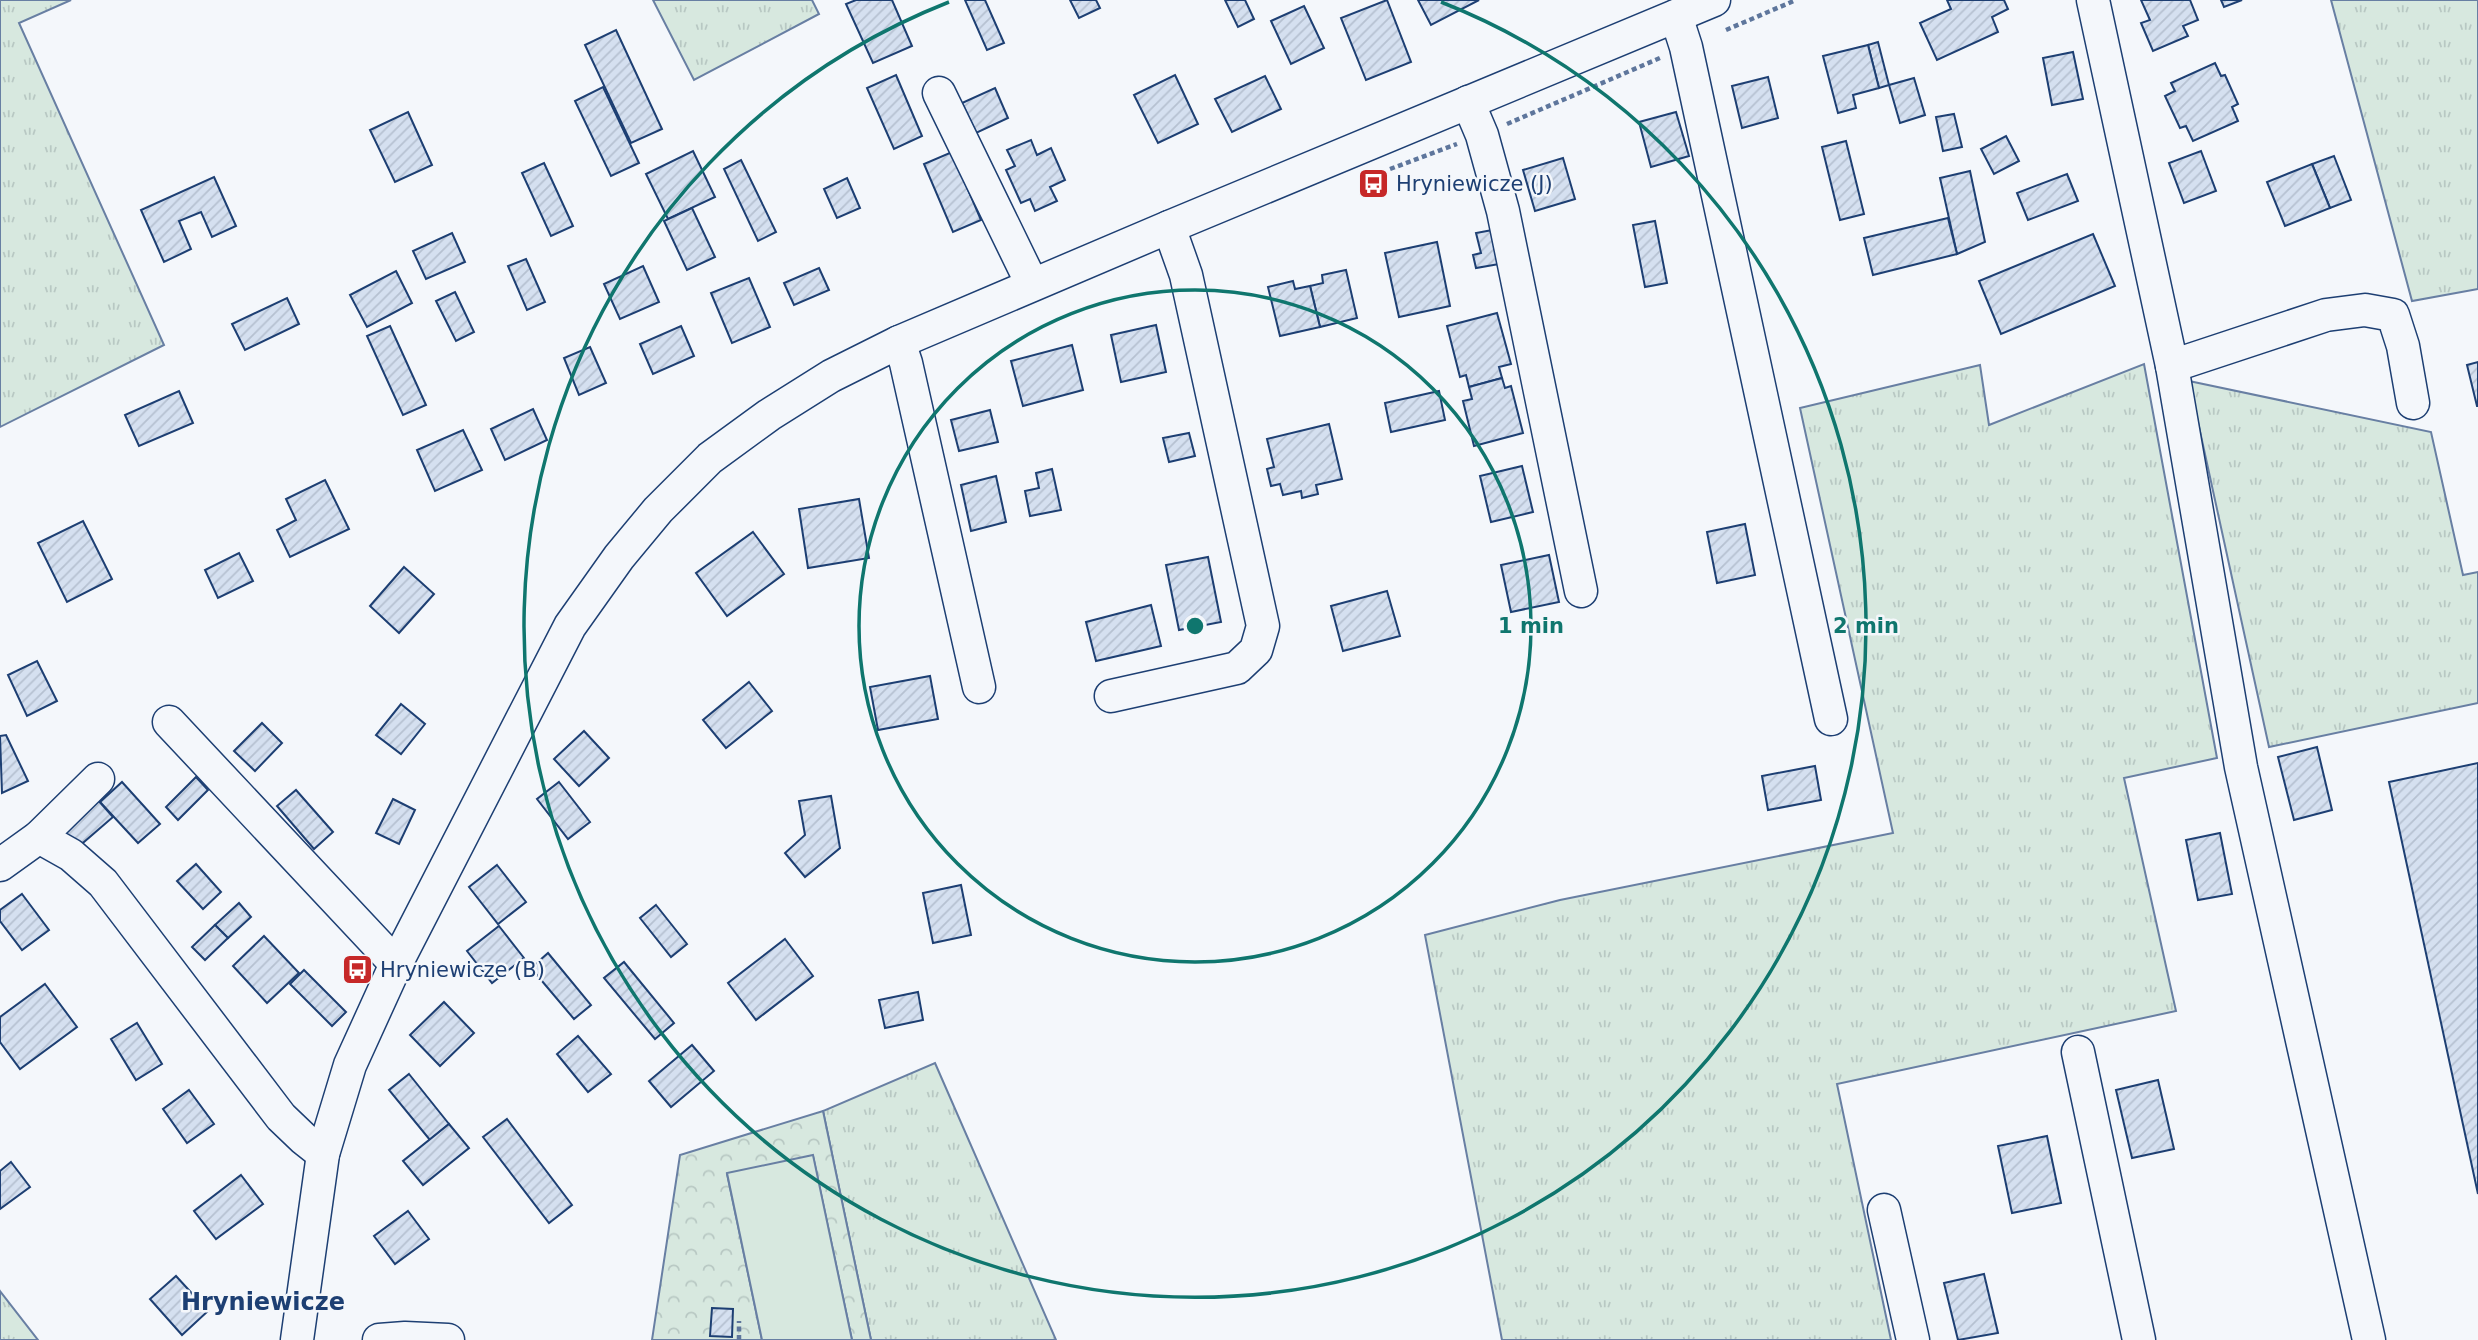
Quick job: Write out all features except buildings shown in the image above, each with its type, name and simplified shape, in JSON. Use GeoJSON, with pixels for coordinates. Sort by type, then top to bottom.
{"type":"FeatureCollection","features":[{"type":"Feature","properties":{"kind":"street"},"geometry":{"type":"LineString","coordinates":[[297,1340],[288,1303],[323,1154],[351,1065],[396,964],[570,626],[619,557],[658,510],[710,458],[769,415],[831,376],[899,342],[1714,0]]}},
{"type":"Feature","properties":{"kind":"street"},"geometry":{"type":"LineString","coordinates":[[2093,0],[2172,366],[2241,767],[2369,1340]]}},
{"type":"Feature","properties":{"kind":"street"},"geometry":{"type":"LineString","coordinates":[[1676,16],[1686,47],[1831,719]]}},
{"type":"Feature","properties":{"kind":"street"},"geometry":{"type":"LineString","coordinates":[[939,93],[1032,285]]}},
{"type":"Feature","properties":{"kind":"street"},"geometry":{"type":"LineString","coordinates":[[1468,102],[1482,135],[1503,211],[1581,591]]}},
{"type":"Feature","properties":{"kind":"street"},"geometry":{"type":"LineString","coordinates":[[1111,696],[1237,668],[1256,650],[1263,626],[1186,275],[1169,227]]}},
{"type":"Feature","properties":{"kind":"street"},"geometry":{"type":"LineString","coordinates":[[2172,366],[2326,315],[2365,310],[2393,315],[2403,346],[2413,403]]}},
{"type":"Feature","properties":{"kind":"street"},"geometry":{"type":"LineString","coordinates":[[899,342],[979,687]]}},
{"type":"Feature","properties":{"kind":"street"},"geometry":{"type":"LineString","coordinates":[[170,722],[396,964]]}},
{"type":"Feature","properties":{"kind":"street"},"geometry":{"type":"LineString","coordinates":[[0,865],[39,837],[98,779]]}},
{"type":"Feature","properties":{"kind":"street"},"geometry":{"type":"LineString","coordinates":[[39,837],[71,855],[103,883],[281,1117],[323,1154]]}},
{"type":"Feature","properties":{"kind":"street"},"geometry":{"type":"LineString","coordinates":[[2078,1052],[2139,1340]]}},
{"type":"Feature","properties":{"kind":"street"},"geometry":{"type":"LineString","coordinates":[[1884,1210],[1913,1340]]}},
{"type":"Feature","properties":{"kind":"street"},"geometry":{"type":"LineString","coordinates":[[379,1340],[448,1340]]}},
{"type":"Feature","properties":{"kind":"path"},"geometry":{"type":"LineString","coordinates":[[1383,170],[1394,169],[1482,135],[1796,0]]}},
{"type":"Feature","properties":{"kind":"path"},"geometry":{"type":"LineString","coordinates":[[738,1340],[739,1321]]}},
{"type":"Feature","properties":{"kind":"green space"},"geometry":{"type":"Polygon","coordinates":[[[0,0],[71,0],[19,23],[164,345],[0,427],[0,0]]]}},
{"type":"Feature","properties":{"kind":"green space"},"geometry":{"type":"Polygon","coordinates":[[[653,0],[812,0],[819,14],[694,80],[653,0]]]}},
{"type":"Feature","properties":{"kind":"green space"},"geometry":{"type":"Polygon","coordinates":[[[2331,0],[2478,0],[2478,289],[2412,301],[2331,0]]]}},
{"type":"Feature","properties":{"kind":"green space"},"geometry":{"type":"Polygon","coordinates":[[[2144,364],[2217,758],[2124,778],[2176,1011],[1837,1084],[1891,1340],[1502,1340],[1425,935],[1560,900],[1893,833],[1800,408],[1980,365],[1989,425],[2144,364]]]}},
{"type":"Feature","properties":{"kind":"green space"},"geometry":{"type":"Polygon","coordinates":[[[2189,381],[2431,432],[2463,575],[2478,572],[2478,703],[2269,747],[2189,381]]]}},
{"type":"Feature","properties":{"kind":"green space"},"geometry":{"type":"Polygon","coordinates":[[[935,1063],[1056,1340],[871,1340],[823,1111],[935,1063]]]}},
{"type":"Feature","properties":{"kind":"green space"},"geometry":{"type":"Polygon","coordinates":[[[823,1111],[871,1340],[852,1340],[813,1156],[727,1174],[762,1340],[652,1340],[680,1155],[823,1111]]]}},
{"type":"Feature","properties":{"kind":"green space"},"geometry":{"type":"Polygon","coordinates":[[[813,1155],[852,1340],[762,1340],[727,1173],[813,1155]]]}},
{"type":"Feature","properties":{"kind":"green space"},"geometry":{"type":"Polygon","coordinates":[[[0,1291],[38,1340],[0,1340],[0,1291]]]}},
{"type":"Feature","properties":{"kind":"place","name":"Hryniewicze (J)"},"geometry":{"type":"Point","coordinates":[1373,184]}},
{"type":"Feature","properties":{"kind":"place","name":"Hryniewicze (B)"},"geometry":{"type":"Point","coordinates":[357,970]}},
{"type":"Feature","properties":{"kind":"district","name":"Hryniewicze"},"geometry":{"type":"Point","coordinates":[263,1302]}}]}
